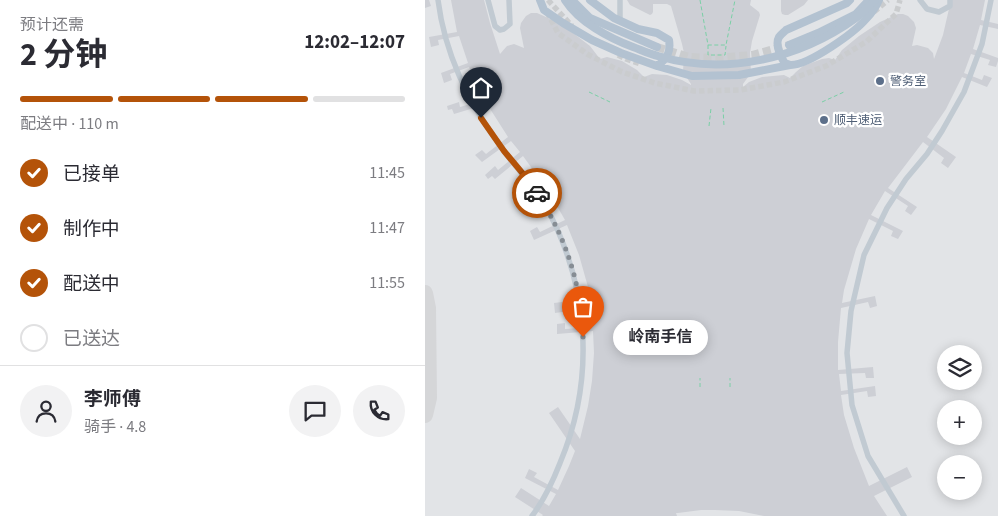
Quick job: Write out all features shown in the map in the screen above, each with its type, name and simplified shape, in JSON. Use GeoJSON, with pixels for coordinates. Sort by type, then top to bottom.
{"type":"FeatureCollection","features":[{"type":"Feature","properties":{"kind":"main road"},"geometry":{"type":"LineString","coordinates":[[540,0],[544,10],[593,40],[621,53],[692,76],[739,75],[806,60],[841,41],[876,8],[877,0]]}},
{"type":"Feature","properties":{"kind":"main road"},"geometry":{"type":"LineString","coordinates":[[565,0],[588,23],[614,40],[657,56],[716,65],[748,62],[797,50],[843,26],[877,0]]}},
{"type":"Feature","properties":{"kind":"main road"},"geometry":{"type":"LineString","coordinates":[[572,0],[590,18],[657,47]]}},
{"type":"Feature","properties":{"kind":"main road"},"geometry":{"type":"LineString","coordinates":[[590,0],[614,18],[638,29],[657,33],[669,40],[670,46],[665,60],[657,66]]}},
{"type":"Feature","properties":{"kind":"main road"},"geometry":{"type":"LineString","coordinates":[[790,65],[784,62],[780,54],[779,37],[786,30],[850,0]]}},
{"type":"Feature","properties":{"kind":"main road"},"geometry":{"type":"LineString","coordinates":[[789,45],[856,14],[869,0]]}},
{"type":"Feature","properties":{"kind":"lane"},"geometry":{"type":"LineString","coordinates":[[439,0],[440,16],[450,53],[462,84],[481,118],[544,204],[560,234],[570,262],[579,298],[583,337],[583,366],[578,409],[553,481],[532,516]]}},
{"type":"Feature","properties":{"kind":"lane"},"geometry":{"type":"LineString","coordinates":[[489,0],[495,26],[499,30],[504,29],[510,24],[509,0]]}},
{"type":"Feature","properties":{"kind":"lane"},"geometry":{"type":"LineString","coordinates":[[619,0],[620,21]]}},
{"type":"Feature","properties":{"kind":"lane"},"geometry":{"type":"LineString","coordinates":[[920,0],[927,9],[939,12],[950,6],[951,0]]}},
{"type":"Feature","properties":{"kind":"lane"},"geometry":{"type":"LineString","coordinates":[[904,516],[868,456],[852,405],[847,353],[851,311],[865,255],[887,208],[927,154],[964,92],[982,44],[991,0]]}},
{"type":"Feature","properties":{"kind":"path"},"geometry":{"type":"LineString","coordinates":[[701,0],[708,55],[717,56],[725,55],[735,0]]}},
{"type":"Feature","properties":{"kind":"path"},"geometry":{"type":"LineString","coordinates":[[708,45],[726,45]]}},
{"type":"Feature","properties":{"kind":"path"},"geometry":{"type":"LineString","coordinates":[[589,92],[611,102]]}},
{"type":"Feature","properties":{"kind":"path"},"geometry":{"type":"LineString","coordinates":[[822,102],[844,92]]}},
{"type":"Feature","properties":{"kind":"path"},"geometry":{"type":"LineString","coordinates":[[709,126],[711,108]]}},
{"type":"Feature","properties":{"kind":"path"},"geometry":{"type":"LineString","coordinates":[[723,108],[724,126]]}},
{"type":"Feature","properties":{"kind":"path"},"geometry":{"type":"LineString","coordinates":[[700,378],[700,387]]}},
{"type":"Feature","properties":{"kind":"path"},"geometry":{"type":"LineString","coordinates":[[730,378],[730,387]]}},
{"type":"Feature","properties":{"kind":"shaded area"},"geometry":{"type":"Polygon","coordinates":[[[425,0],[998,0],[998,516],[425,516],[425,0]]]}},
{"type":"Feature","properties":{"kind":"building"},"geometry":{"type":"Polygon","coordinates":[[[425,0],[429,0],[431,6],[425,8],[425,0]]]}},
{"type":"Feature","properties":{"kind":"building"},"geometry":{"type":"Polygon","coordinates":[[[451,0],[484,0],[500,54],[507,46],[514,44],[524,48],[520,28],[521,23],[526,16],[531,13],[537,13],[555,21],[573,33],[590,46],[600,59],[607,57],[622,61],[637,70],[644,77],[652,74],[667,75],[691,85],[683,72],[684,53],[671,6],[667,4],[653,4],[653,12],[650,15],[630,5],[627,0],[751,0],[750,5],[760,15],[750,53],[751,73],[743,87],[749,82],[762,77],[784,75],[790,78],[803,66],[822,59],[829,58],[835,60],[842,50],[859,36],[880,22],[898,14],[908,16],[914,22],[916,28],[912,46],[917,45],[928,48],[933,53],[934,59],[943,35],[951,0],[985,0],[981,20],[998,24],[998,29],[980,25],[973,49],[998,58],[998,61],[996,67],[988,65],[990,60],[971,54],[964,73],[982,80],[984,75],[992,78],[987,87],[962,77],[946,109],[927,137],[956,157],[948,168],[941,163],[944,158],[923,142],[888,188],[917,207],[911,215],[905,211],[908,206],[885,191],[871,215],[903,231],[898,239],[891,236],[893,231],[869,219],[856,249],[844,290],[842,303],[875,296],[877,306],[870,308],[868,302],[841,308],[838,370],[873,367],[874,378],[866,378],[865,373],[839,374],[841,391],[875,386],[876,396],[868,397],[867,391],[841,395],[844,415],[854,448],[869,486],[907,467],[912,477],[874,496],[887,516],[764,516],[739,511],[701,510],[676,513],[677,516],[542,516],[515,497],[521,488],[549,506],[556,494],[525,478],[529,469],[537,473],[534,477],[558,490],[569,466],[575,451],[549,413],[558,407],[580,439],[592,381],[593,331],[557,334],[557,324],[565,323],[565,329],[593,327],[591,308],[555,313],[554,303],[562,302],[563,307],[591,303],[579,255],[567,225],[534,240],[530,231],[537,227],[540,232],[565,220],[549,192],[523,156],[495,179],[492,176],[488,179],[485,175],[495,166],[498,170],[520,152],[511,141],[482,162],[475,155],[482,150],[486,154],[508,137],[487,104],[454,114],[452,109],[448,110],[447,106],[459,102],[460,107],[484,100],[469,67],[450,74],[452,80],[444,83],[441,73],[468,63],[459,36],[438,40],[439,45],[431,47],[429,37],[457,32],[451,0]]]}},
{"type":"Feature","properties":{"kind":"building"},"geometry":{"type":"Polygon","coordinates":[[[781,0],[808,0],[804,5],[785,15],[781,11],[781,0]]]}},
{"type":"Feature","properties":{"kind":"taxiway"},"geometry":{"type":"LineString","coordinates":[[425,293],[428,308],[429,398],[425,415]]}},
{"type":"Feature","properties":{"kind":"tunnel"},"geometry":{"type":"LineString","coordinates":[[548,0],[572,26]]}},
{"type":"Feature","properties":{"kind":"tunnel"},"geometry":{"type":"LineString","coordinates":[[874,12],[888,0]]}},
{"type":"Feature","properties":{"kind":"tunnel"},"geometry":{"type":"LineString","coordinates":[[547,12],[558,33],[587,54],[622,72],[655,83],[694,91],[740,90],[784,82],[826,66],[866,42],[896,14],[900,0]]}},
{"type":"Feature","properties":{"kind":"tunnel"},"geometry":{"type":"LineString","coordinates":[[657,47],[689,57],[716,58],[752,55],[789,45]]}},
{"type":"Feature","properties":{"kind":"tunnel"},"geometry":{"type":"LineString","coordinates":[[618,55],[641,64]]}},
{"type":"Feature","properties":{"kind":"way so far"},"geometry":{"type":"LineString","coordinates":[[537,193],[560,234],[570,262],[579,298],[583,337]]}},
{"type":"Feature","properties":{"kind":"place","name":"警务室"},"geometry":{"type":"Point","coordinates":[880,81]}},
{"type":"Feature","properties":{"kind":"place","name":"顺丰速运"},"geometry":{"type":"Point","coordinates":[824,120]}},
{"type":"Feature","properties":{"kind":"place","name":"岭南手信"},"geometry":{"type":"Point","coordinates":[583,337]}},
{"type":"Feature","properties":{"kind":"route"},"geometry":{"type":"LineString","coordinates":[[481,118],[537,193]]}}]}
